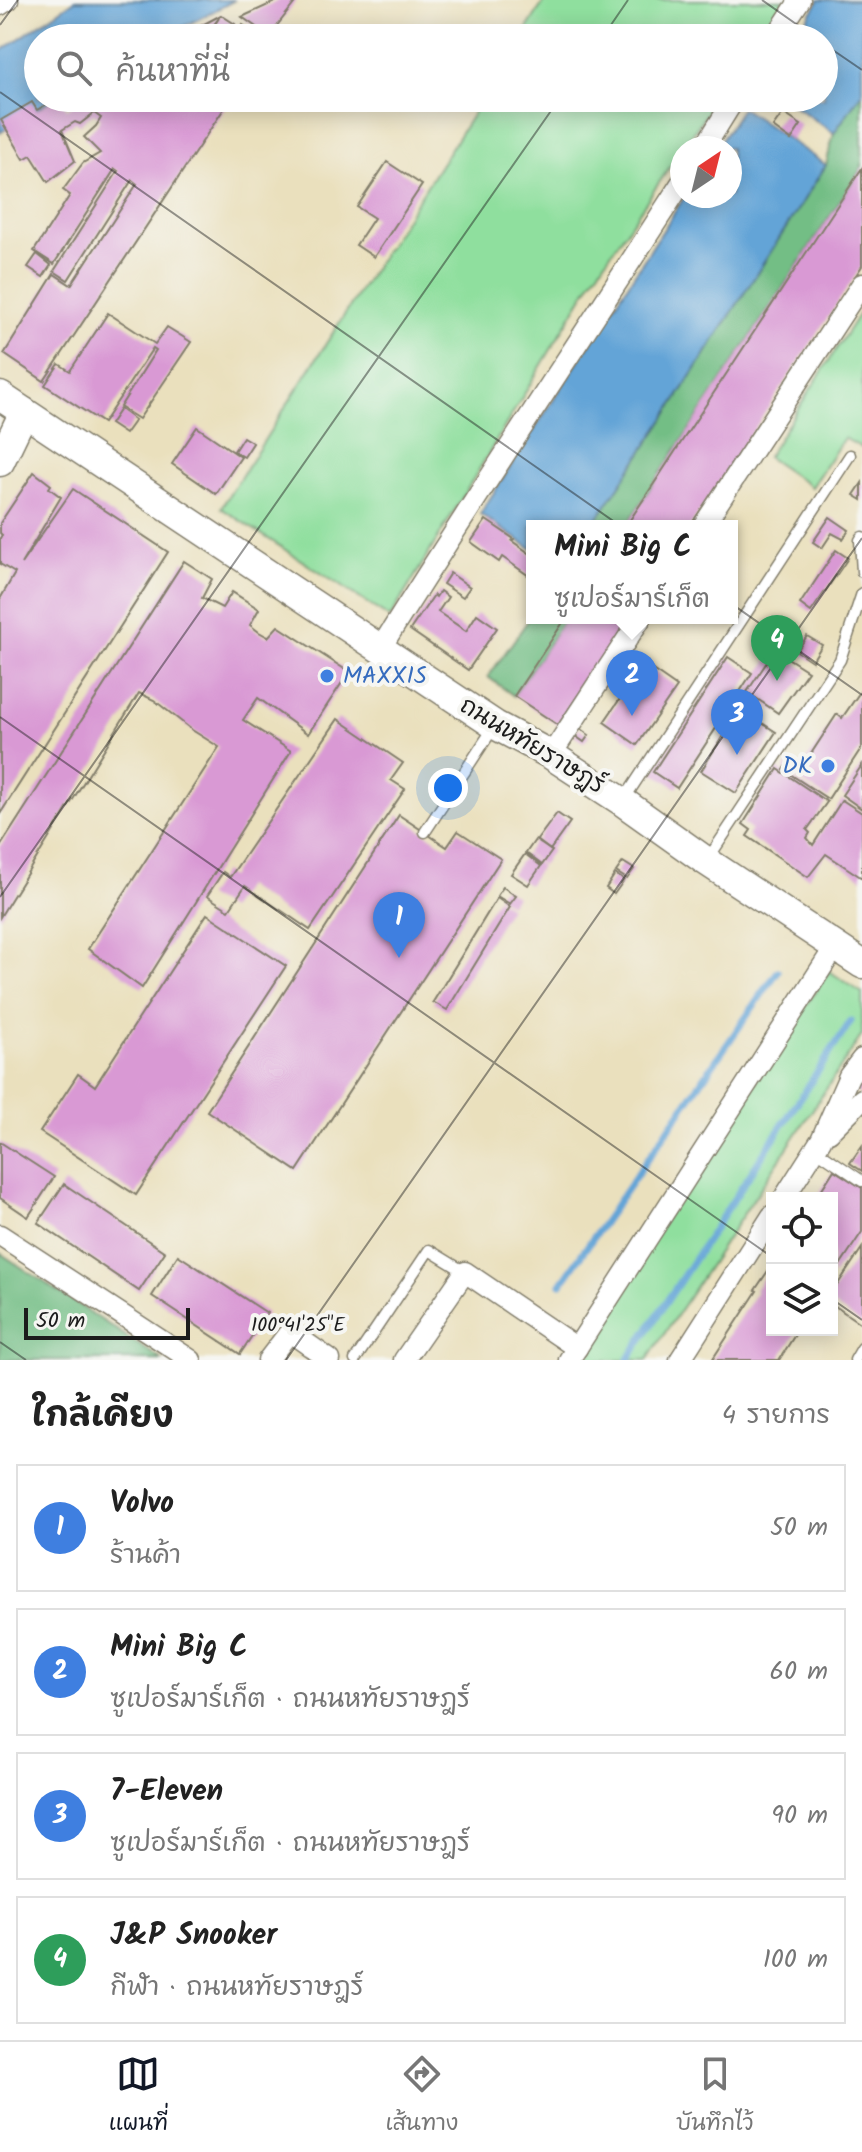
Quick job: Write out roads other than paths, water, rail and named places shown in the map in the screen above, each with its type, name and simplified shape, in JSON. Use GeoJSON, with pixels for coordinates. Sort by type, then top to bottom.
{"type":"FeatureCollection","features":[{"type":"Feature","properties":{"kind":"main road","name":"ถนนหทัยราษฎร์"},"geometry":{"type":"LineString","coordinates":[[0,396],[495,725],[551,755],[623,802],[862,964]]}},
{"type":"Feature","properties":{"kind":"main road"},"geometry":{"type":"LineString","coordinates":[[0,462],[24,412]]}},
{"type":"Feature","properties":{"kind":"street"},"geometry":{"type":"LineString","coordinates":[[0,5],[8,0]]}},
{"type":"Feature","properties":{"kind":"street"},"geometry":{"type":"LineString","coordinates":[[784,24],[800,0]]}},
{"type":"Feature","properties":{"kind":"street"},"geometry":{"type":"LineString","coordinates":[[711,136],[726,112]]}},
{"type":"Feature","properties":{"kind":"street"},"geometry":{"type":"LineString","coordinates":[[380,649],[447,541],[670,201]]}},
{"type":"Feature","properties":{"kind":"street"},"geometry":{"type":"LineString","coordinates":[[707,520],[862,284]]}},
{"type":"Feature","properties":{"kind":"street"},"geometry":{"type":"LineString","coordinates":[[551,755],[637,624]]}},
{"type":"Feature","properties":{"kind":"street"},"geometry":{"type":"LineString","coordinates":[[404,1360],[465,1272],[573,1354],[835,947]]}},
{"type":"Feature","properties":{"kind":"street"},"geometry":{"type":"LineString","coordinates":[[788,1192],[818,1145],[849,1076],[862,1059]]}},
{"type":"Feature","properties":{"kind":"street"},"geometry":{"type":"LineString","coordinates":[[818,1145],[862,1099]]}},
{"type":"Feature","properties":{"kind":"street"},"geometry":{"type":"LineString","coordinates":[[680,1360],[766,1225]]}},
{"type":"Feature","properties":{"kind":"street"},"geometry":{"type":"LineString","coordinates":[[0,1235],[191,1360]]}},
{"type":"Feature","properties":{"kind":"street"},"geometry":{"type":"LineString","coordinates":[[268,1360],[288,1334],[296,1336],[330,1360]]}},
{"type":"Feature","properties":{"kind":"lane"},"geometry":{"type":"LineString","coordinates":[[623,802],[850,455]]}},
{"type":"Feature","properties":{"kind":"lane"},"geometry":{"type":"LineString","coordinates":[[862,537],[862,572]]}},
{"type":"Feature","properties":{"kind":"lane"},"geometry":{"type":"LineString","coordinates":[[706,861],[840,660],[862,593]]}},
{"type":"Feature","properties":{"kind":"lane"},"geometry":{"type":"LineString","coordinates":[[425,832],[495,725]]}},
{"type":"Feature","properties":{"kind":"lane"},"geometry":{"type":"LineString","coordinates":[[818,1145],[862,1181]]}},
{"type":"Feature","properties":{"kind":"lane"},"geometry":{"type":"LineString","coordinates":[[355,1360],[429,1250],[465,1272]]}},
{"type":"Feature","properties":{"kind":"lane"},"geometry":{"type":"LineString","coordinates":[[855,1360],[862,1348]]}},
{"type":"Feature","properties":{"kind":"water"},"geometry":{"type":"Polygon","coordinates":[[[75,0],[235,0],[189,24],[40,24],[75,0]]]}},
{"type":"Feature","properties":{"kind":"water"},"geometry":{"type":"Polygon","coordinates":[[[819,0],[862,0],[862,92],[834,133],[803,112],[838,112],[838,24],[804,24],[819,0]]]}},
{"type":"Feature","properties":{"kind":"water"},"geometry":{"type":"Polygon","coordinates":[[[24,35],[24,112],[32,112],[0,133],[0,52],[24,35]]]}},
{"type":"Feature","properties":{"kind":"water"},"geometry":{"type":"Polygon","coordinates":[[[739,112],[748,112],[826,165],[596,520],[526,520],[526,545],[480,514],[677,208],[742,208],[742,136],[724,136],[739,112]]]}},
{"type":"Feature","properties":{"kind":"waterway"},"geometry":{"type":"LineString","coordinates":[[561,1284],[778,971]]}},
{"type":"Feature","properties":{"kind":"waterway"},"geometry":{"type":"LineString","coordinates":[[628,1360],[851,1021]]}},
{"type":"Feature","properties":{"kind":"place","name":"MAXXIS"},"geometry":{"type":"Point","coordinates":[327,676]}},
{"type":"Feature","properties":{"kind":"place","name":"J&P Snooker"},"geometry":{"type":"Point","coordinates":[777,681]}},
{"type":"Feature","properties":{"kind":"place","name":"Mini Big C"},"geometry":{"type":"Point","coordinates":[632,716]}},
{"type":"Feature","properties":{"kind":"place","name":"7-Eleven"},"geometry":{"type":"Point","coordinates":[737,755]}},
{"type":"Feature","properties":{"kind":"place","name":"DK"},"geometry":{"type":"Point","coordinates":[828,766]}},
{"type":"Feature","properties":{"kind":"place","name":"Volvo"},"geometry":{"type":"Point","coordinates":[399,958]}}]}
